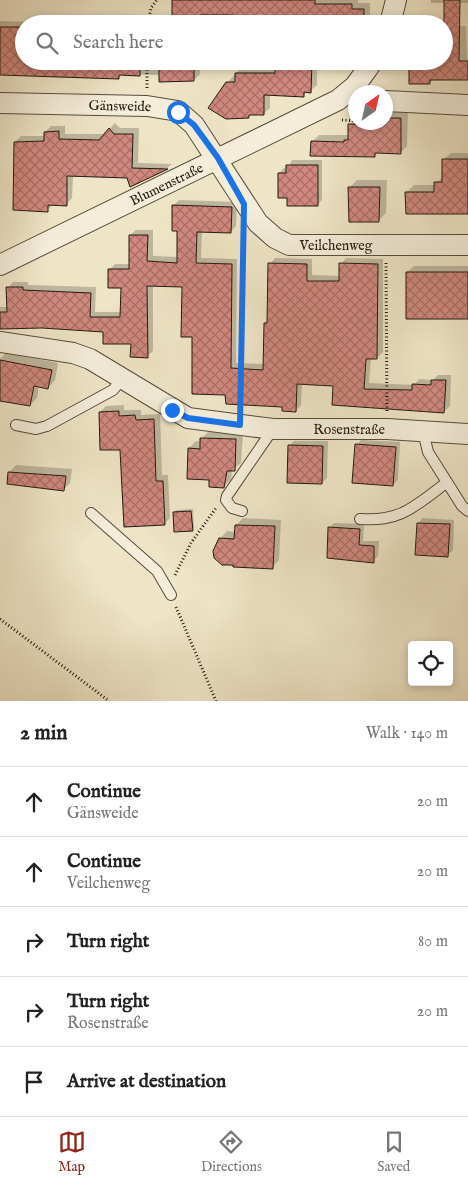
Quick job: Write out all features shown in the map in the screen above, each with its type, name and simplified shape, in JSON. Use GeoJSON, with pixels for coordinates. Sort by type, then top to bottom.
{"type":"FeatureCollection","features":[{"type":"Feature","properties":{"kind":"street"},"geometry":{"type":"LineString","coordinates":[[392,15],[396,0]]}},
{"type":"Feature","properties":{"kind":"street","name":"Blumenstraße"},"geometry":{"type":"LineString","coordinates":[[362,85],[369,70]]}},
{"type":"Feature","properties":{"kind":"street","name":"Blumenstraße"},"geometry":{"type":"LineString","coordinates":[[0,265],[348,95]]}},
{"type":"Feature","properties":{"kind":"street"},"geometry":{"type":"LineString","coordinates":[[393,101],[468,105]]}},
{"type":"Feature","properties":{"kind":"street","name":"Gänsweide"},"geometry":{"type":"LineString","coordinates":[[0,103],[147,106],[178,112],[194,125],[218,158]]}},
{"type":"Feature","properties":{"kind":"street","name":"Veilchenweg"},"geometry":{"type":"LineString","coordinates":[[218,158],[244,204],[275,238],[289,244],[468,245]]}},
{"type":"Feature","properties":{"kind":"street","name":"Rosenstraße"},"geometry":{"type":"LineString","coordinates":[[0,342],[73,353],[90,359],[188,418],[273,429],[387,429],[468,434]]}},
{"type":"Feature","properties":{"kind":"lane"},"geometry":{"type":"LineString","coordinates":[[16,425],[36,429],[47,426],[113,390],[124,378]]}},
{"type":"Feature","properties":{"kind":"lane"},"geometry":{"type":"LineString","coordinates":[[242,511],[232,508],[226,500],[273,429]]}},
{"type":"Feature","properties":{"kind":"lane"},"geometry":{"type":"LineString","coordinates":[[423,431],[428,452],[446,484],[468,511]]}},
{"type":"Feature","properties":{"kind":"lane"},"geometry":{"type":"LineString","coordinates":[[360,519],[379,520],[393,518],[406,512],[446,484]]}},
{"type":"Feature","properties":{"kind":"lane"},"geometry":{"type":"LineString","coordinates":[[91,513],[157,570],[171,594]]}},
{"type":"Feature","properties":{"kind":"path"},"geometry":{"type":"LineString","coordinates":[[150,15],[151,8],[157,0]]}},
{"type":"Feature","properties":{"kind":"path"},"geometry":{"type":"LineString","coordinates":[[147,70],[147,106]]}},
{"type":"Feature","properties":{"kind":"path"},"geometry":{"type":"LineString","coordinates":[[240,425],[244,204]]}},
{"type":"Feature","properties":{"kind":"path"},"geometry":{"type":"LineString","coordinates":[[386,245],[387,429]]}},
{"type":"Feature","properties":{"kind":"path"},"geometry":{"type":"LineString","coordinates":[[216,701],[171,594],[173,579],[191,543],[211,513],[226,500]]}},
{"type":"Feature","properties":{"kind":"path"},"geometry":{"type":"LineString","coordinates":[[0,619],[109,701]]}},
{"type":"Feature","properties":{"kind":"building"},"geometry":{"type":"Polygon","coordinates":[[[172,0],[315,0],[315,4],[352,4],[352,9],[364,9],[364,15],[172,15],[172,0]]]}},
{"type":"Feature","properties":{"kind":"building"},"geometry":{"type":"Polygon","coordinates":[[[444,0],[460,0],[459,61],[468,61],[468,80],[430,80],[430,84],[409,84],[409,70],[453,70],[453,15],[444,15],[444,0]]]}},
{"type":"Feature","properties":{"kind":"building"},"geometry":{"type":"Polygon","coordinates":[[[0,27],[15,27],[15,70],[140,70],[140,76],[119,75],[119,79],[0,75],[0,27]]]}},
{"type":"Feature","properties":{"kind":"building"},"geometry":{"type":"Polygon","coordinates":[[[159,70],[194,70],[194,81],[159,82],[159,70]]]}},
{"type":"Feature","properties":{"kind":"building"},"geometry":{"type":"Polygon","coordinates":[[[275,70],[312,70],[311,93],[304,92],[304,97],[264,95],[264,115],[249,115],[249,118],[226,119],[208,108],[226,82],[235,82],[235,73],[275,73],[275,70]]]}},
{"type":"Feature","properties":{"kind":"building"},"geometry":{"type":"Polygon","coordinates":[[[393,118],[401,118],[401,154],[375,153],[375,157],[310,156],[311,141],[344,142],[344,140],[348,140],[348,130],[393,130],[393,118]]]}},
{"type":"Feature","properties":{"kind":"building"},"geometry":{"type":"Polygon","coordinates":[[[109,128],[114,134],[133,134],[132,168],[168,169],[130,187],[127,178],[67,176],[67,206],[48,205],[48,212],[13,210],[14,142],[44,141],[44,132],[59,131],[59,139],[99,140],[109,128]]]}},
{"type":"Feature","properties":{"kind":"building"},"geometry":{"type":"Polygon","coordinates":[[[442,159],[468,159],[468,214],[406,214],[405,192],[434,192],[434,182],[442,182],[442,159]]]}},
{"type":"Feature","properties":{"kind":"building"},"geometry":{"type":"Polygon","coordinates":[[[286,165],[318,165],[318,206],[287,206],[287,198],[278,198],[278,173],[286,173],[286,165]]]}},
{"type":"Feature","properties":{"kind":"building"},"geometry":{"type":"Polygon","coordinates":[[[348,187],[380,187],[379,222],[349,222],[348,187]]]}},
{"type":"Feature","properties":{"kind":"building"},"geometry":{"type":"Polygon","coordinates":[[[172,205],[232,207],[231,233],[197,232],[196,263],[232,264],[231,368],[263,370],[264,323],[267,323],[268,263],[307,264],[307,281],[339,281],[339,263],[378,264],[377,359],[366,359],[364,389],[412,390],[412,384],[431,385],[431,380],[446,380],[444,413],[332,405],[333,386],[297,384],[296,412],[282,411],[282,407],[226,404],[225,395],[192,394],[192,337],[181,337],[182,287],[147,286],[148,358],[130,357],[131,344],[103,344],[103,332],[42,328],[0,329],[0,312],[7,312],[6,287],[23,287],[23,290],[91,293],[90,317],[120,317],[121,288],[108,288],[108,269],[129,269],[129,235],[148,235],[147,261],[177,263],[177,231],[172,231],[172,205]]]}},
{"type":"Feature","properties":{"kind":"building"},"geometry":{"type":"Polygon","coordinates":[[[406,272],[468,272],[468,319],[406,319],[406,272]]]}},
{"type":"Feature","properties":{"kind":"building"},"geometry":{"type":"Polygon","coordinates":[[[0,360],[52,370],[48,389],[34,386],[30,406],[0,401],[0,360]]]}},
{"type":"Feature","properties":{"kind":"building"},"geometry":{"type":"Polygon","coordinates":[[[119,411],[119,416],[135,415],[136,420],[154,419],[156,481],[163,481],[165,525],[124,527],[120,450],[100,450],[99,412],[119,411]]]}},
{"type":"Feature","properties":{"kind":"building"},"geometry":{"type":"Polygon","coordinates":[[[200,438],[236,439],[235,471],[227,471],[224,488],[209,487],[209,480],[187,479],[188,448],[200,449],[200,438]]]}},
{"type":"Feature","properties":{"kind":"building"},"geometry":{"type":"Polygon","coordinates":[[[355,444],[396,447],[393,486],[352,483],[355,444]]]}},
{"type":"Feature","properties":{"kind":"building"},"geometry":{"type":"Polygon","coordinates":[[[288,445],[323,446],[322,484],[287,483],[288,445]]]}},
{"type":"Feature","properties":{"kind":"building"},"geometry":{"type":"Polygon","coordinates":[[[8,472],[66,476],[64,491],[7,484],[8,472]]]}},
{"type":"Feature","properties":{"kind":"building"},"geometry":{"type":"Polygon","coordinates":[[[191,511],[193,531],[174,532],[173,512],[191,511]]]}},
{"type":"Feature","properties":{"kind":"building"},"geometry":{"type":"Polygon","coordinates":[[[417,523],[450,524],[448,557],[415,555],[417,523]]]}},
{"type":"Feature","properties":{"kind":"building"},"geometry":{"type":"Polygon","coordinates":[[[235,525],[275,526],[273,569],[222,565],[214,558],[213,551],[219,538],[234,539],[235,525]]]}},
{"type":"Feature","properties":{"kind":"building"},"geometry":{"type":"Polygon","coordinates":[[[328,527],[360,529],[359,545],[374,546],[374,563],[327,558],[328,527]]]}},
{"type":"Feature","properties":{"kind":"route"},"geometry":{"type":"LineString","coordinates":[[172,410],[188,418],[240,425],[244,204],[218,158],[194,125],[178,112]]}}]}
